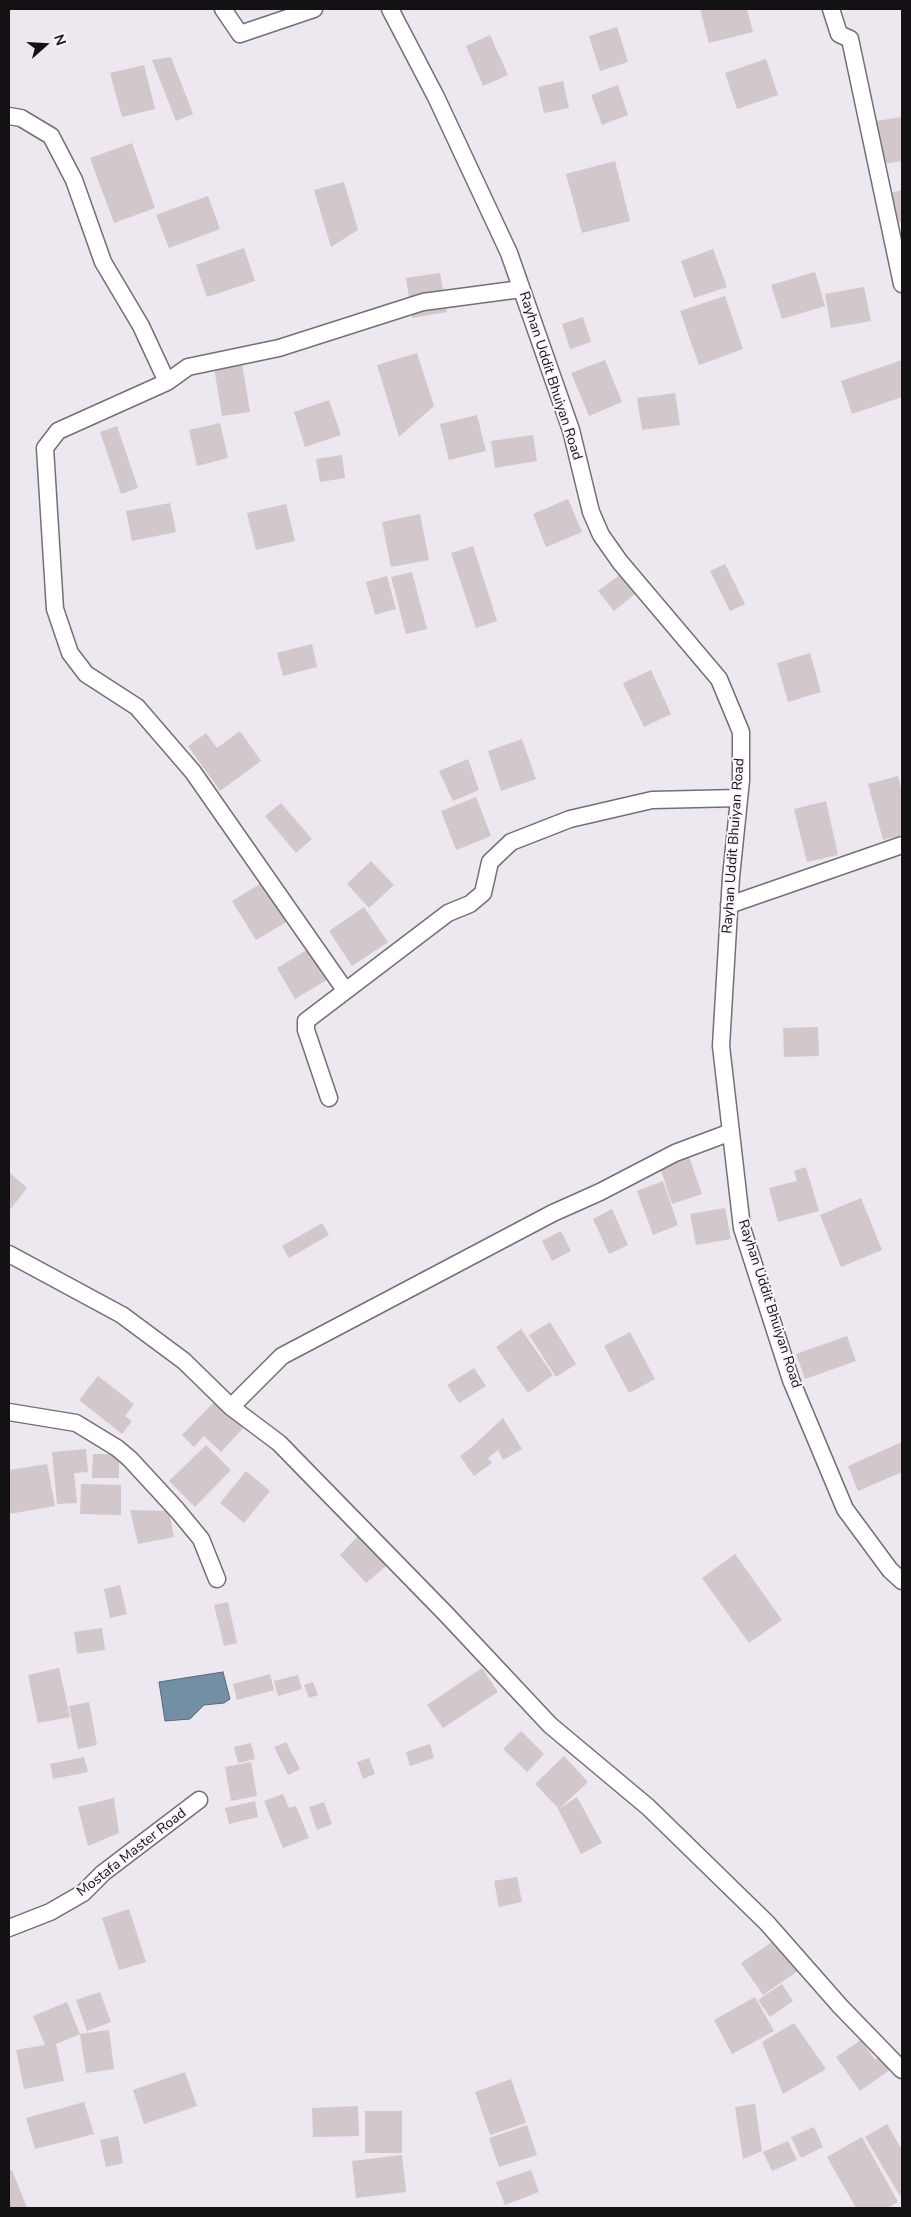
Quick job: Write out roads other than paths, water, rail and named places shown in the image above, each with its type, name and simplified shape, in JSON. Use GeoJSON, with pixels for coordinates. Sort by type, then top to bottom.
{"type":"FeatureCollection","features":[{"type":"Feature","properties":{"kind":"street"},"geometry":{"type":"LineString","coordinates":[[223,9],[240,34],[314,9]]}},
{"type":"Feature","properties":{"kind":"street","name":"Rayhan Uddit Bhuiyan Road"},"geometry":{"type":"LineString","coordinates":[[390,9],[436,97],[509,253],[571,430],[591,512],[601,535],[620,562],[719,679],[741,732],[739,798],[729,904],[722,1046],[742,1228],[791,1380],[845,1509],[890,1570],[902,1581]]}},
{"type":"Feature","properties":{"kind":"street"},"geometry":{"type":"LineString","coordinates":[[831,9],[840,34],[850,38],[902,284]]}},
{"type":"Feature","properties":{"kind":"street"},"geometry":{"type":"LineString","coordinates":[[9,116],[21,118],[51,136],[74,180],[103,262],[141,326],[168,382]]}},
{"type":"Feature","properties":{"kind":"street"},"geometry":{"type":"LineString","coordinates":[[345,990],[193,772],[137,707],[86,674],[70,654],[55,608],[45,448],[58,431],[168,382],[188,367],[278,348],[423,302],[522,289]]}},
{"type":"Feature","properties":{"kind":"street"},"geometry":{"type":"LineString","coordinates":[[329,1098],[306,1030],[306,1021],[448,912],[470,904],[482,893],[490,862],[511,842],[570,819],[652,800],[739,798]]}},
{"type":"Feature","properties":{"kind":"street"},"geometry":{"type":"LineString","coordinates":[[729,904],[902,845]]}},
{"type":"Feature","properties":{"kind":"street"},"geometry":{"type":"LineString","coordinates":[[234,1404],[282,1356],[553,1213],[600,1192],[675,1153],[731,1132]]}},
{"type":"Feature","properties":{"kind":"street"},"geometry":{"type":"LineString","coordinates":[[9,1254],[122,1315],[184,1361],[279,1443],[446,1614],[550,1725],[648,1807],[767,1923],[840,2006],[902,2070]]}},
{"type":"Feature","properties":{"kind":"street"},"geometry":{"type":"LineString","coordinates":[[9,1412],[76,1423],[117,1448],[170,1503],[201,1539],[217,1580]]}},
{"type":"Feature","properties":{"kind":"street","name":"Mostafa Master Road"},"geometry":{"type":"LineString","coordinates":[[9,1928],[50,1912],[83,1893],[103,1873],[198,1800]]}},
{"type":"Feature","properties":{"kind":"water"},"geometry":{"type":"Polygon","coordinates":[[[223,1672],[230,1699],[224,1703],[204,1705],[190,1719],[165,1721],[159,1682],[223,1672]]]}}]}
